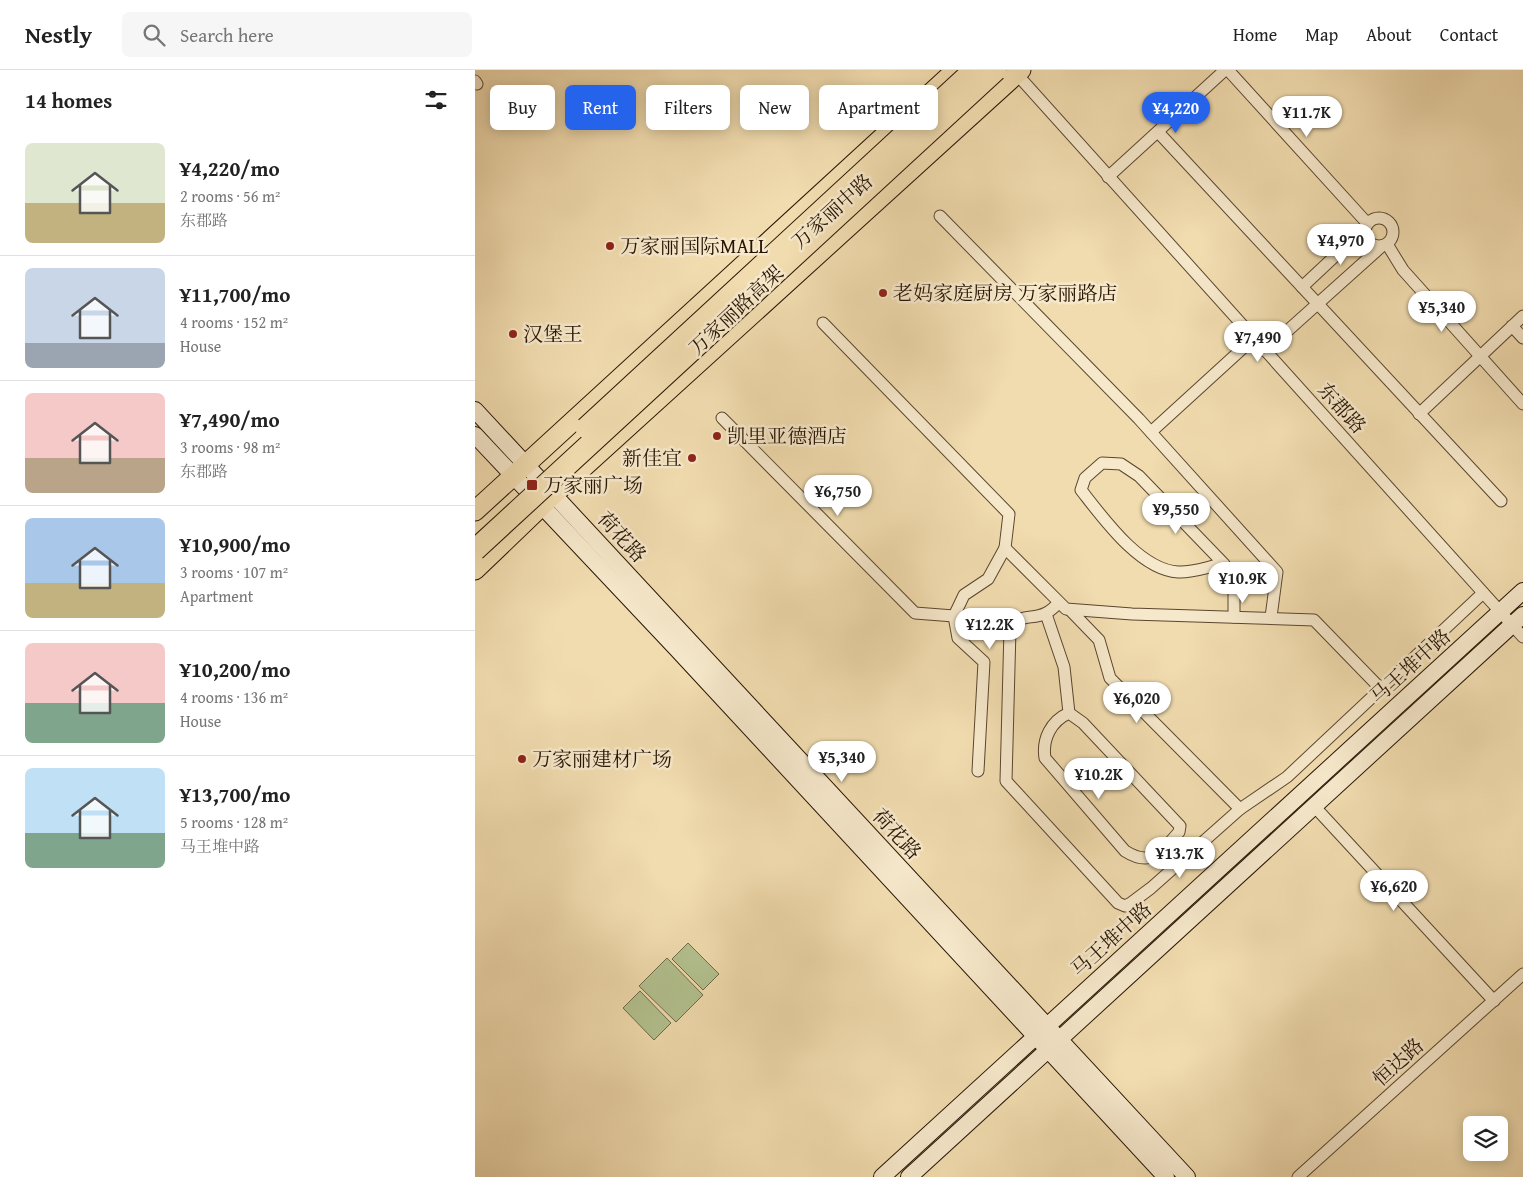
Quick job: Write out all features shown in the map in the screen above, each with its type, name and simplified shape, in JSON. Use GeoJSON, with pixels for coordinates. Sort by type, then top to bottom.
{"type":"FeatureCollection","features":[{"type":"Feature","properties":{"kind":"highway","name":"万家丽路高架"},"geometry":{"type":"LineString","coordinates":[[475,530],[974,70]]}},
{"type":"Feature","properties":{"kind":"highway","name":"万家丽路高架"},"geometry":{"type":"LineString","coordinates":[[475,550],[1011,71]]}},
{"type":"Feature","properties":{"kind":"main road","name":"万家丽中路"},"geometry":{"type":"LineString","coordinates":[[475,511],[955,70]]}},
{"type":"Feature","properties":{"kind":"main road","name":"万家丽中路"},"geometry":{"type":"LineString","coordinates":[[475,570],[1011,71]]}},
{"type":"Feature","properties":{"kind":"main road","name":"荷花路"},"geometry":{"type":"LineString","coordinates":[[475,410],[519,470],[676,648],[1040,1032],[1165,1177]]}},
{"type":"Feature","properties":{"kind":"main road","name":"荷花路"},"geometry":{"type":"LineString","coordinates":[[475,435],[519,470]]}},
{"type":"Feature","properties":{"kind":"main road","name":"马王堆中路"},"geometry":{"type":"LineString","coordinates":[[882,1177],[1523,591]]}},
{"type":"Feature","properties":{"kind":"main road","name":"马王堆中路"},"geometry":{"type":"LineString","coordinates":[[909,1177],[1314,806],[1519,626]]}},
{"type":"Feature","properties":{"kind":"main road","name":"荷花路"},"geometry":{"type":"LineString","coordinates":[[1052,1045],[1187,1177]]}},
{"type":"Feature","properties":{"kind":"street"},"geometry":{"type":"LineString","coordinates":[[1108,177],[1226,70],[1366,225]]}},
{"type":"Feature","properties":{"kind":"street","name":"东郡路"},"geometry":{"type":"LineString","coordinates":[[1011,71],[1500,612],[1519,626]]}},
{"type":"Feature","properties":{"kind":"street"},"geometry":{"type":"LineString","coordinates":[[1158,132],[1501,501]]}},
{"type":"Feature","properties":{"kind":"street"},"geometry":{"type":"LineString","coordinates":[[940,216],[1151,432],[1277,572],[1271,618]]}},
{"type":"Feature","properties":{"kind":"street"},"geometry":{"type":"LineString","coordinates":[[1265,351],[1390,241],[1393,232],[1390,222],[1376,218],[1366,225],[1302,287]]}},
{"type":"Feature","properties":{"kind":"street"},"geometry":{"type":"LineString","coordinates":[[1366,225],[1364,233],[1368,242],[1384,245],[1403,270],[1523,404]]}},
{"type":"Feature","properties":{"kind":"street"},"geometry":{"type":"LineString","coordinates":[[1419,414],[1523,316]]}},
{"type":"Feature","properties":{"kind":"street"},"geometry":{"type":"LineString","coordinates":[[823,323],[1009,514],[1005,548],[989,579],[964,595],[954,616],[958,638],[984,662],[977,770]]}},
{"type":"Feature","properties":{"kind":"street"},"geometry":{"type":"LineString","coordinates":[[1512,326],[1523,338]]}},
{"type":"Feature","properties":{"kind":"street"},"geometry":{"type":"LineString","coordinates":[[1151,432],[1254,338]]}},
{"type":"Feature","properties":{"kind":"street"},"geometry":{"type":"LineString","coordinates":[[723,418],[915,613],[954,616]]}},
{"type":"Feature","properties":{"kind":"street"},"geometry":{"type":"LineString","coordinates":[[1224,564],[1179,572],[1159,569],[1115,532],[1081,490],[1085,478],[1102,463],[1121,464],[1139,476],[1224,564],[1234,589],[1234,617]]}},
{"type":"Feature","properties":{"kind":"street"},"geometry":{"type":"LineString","coordinates":[[1005,548],[1059,603],[1070,610],[1099,640],[1110,678],[1240,809]]}},
{"type":"Feature","properties":{"kind":"street"},"geometry":{"type":"LineString","coordinates":[[1059,603],[1046,614],[1024,616],[1015,621],[1010,629],[1006,781],[1118,903],[1125,906],[1131,904],[1240,809],[1287,777],[1379,688],[1483,593]]}},
{"type":"Feature","properties":{"kind":"street"},"geometry":{"type":"LineString","coordinates":[[1070,610],[1314,620],[1379,688]]}},
{"type":"Feature","properties":{"kind":"street"},"geometry":{"type":"LineString","coordinates":[[1046,614],[1064,666],[1069,714]]}},
{"type":"Feature","properties":{"kind":"street"},"geometry":{"type":"LineString","coordinates":[[1069,714],[1083,723],[1178,822],[1179,832],[1153,858],[1141,859],[1125,851],[1045,758],[1044,743],[1046,736],[1058,720],[1069,714]]}},
{"type":"Feature","properties":{"kind":"street"},"geometry":{"type":"LineString","coordinates":[[1314,806],[1494,1001]]}},
{"type":"Feature","properties":{"kind":"street","name":"恒达路"},"geometry":{"type":"LineString","coordinates":[[1298,1177],[1523,974]]}},
{"type":"Feature","properties":{"kind":"green space"},"geometry":{"type":"Polygon","coordinates":[[[688,943],[719,974],[703,990],[672,959],[688,943]]]}},
{"type":"Feature","properties":{"kind":"green space"},"geometry":{"type":"Polygon","coordinates":[[[667,958],[703,995],[676,1022],[639,986],[667,958]]]}},
{"type":"Feature","properties":{"kind":"green space"},"geometry":{"type":"Polygon","coordinates":[[[640,991],[671,1023],[654,1040],[623,1008],[640,991]]]}},
{"type":"Feature","properties":{"kind":"place","name":"万家丽国际MALL"},"geometry":{"type":"Point","coordinates":[610,246]}},
{"type":"Feature","properties":{"kind":"place","name":"老妈家庭厨房 万家丽路店"},"geometry":{"type":"Point","coordinates":[883,293]}},
{"type":"Feature","properties":{"kind":"place","name":"汉堡王"},"geometry":{"type":"Point","coordinates":[513,334]}},
{"type":"Feature","properties":{"kind":"place","name":"凯里亚德酒店"},"geometry":{"type":"Point","coordinates":[717,436]}},
{"type":"Feature","properties":{"kind":"place","name":"新佳宜"},"geometry":{"type":"Point","coordinates":[692,458]}},
{"type":"Feature","properties":{"kind":"place","name":"万家丽广场"},"geometry":{"type":"Point","coordinates":[532,485]}},
{"type":"Feature","properties":{"kind":"place","name":"万家丽建材广场"},"geometry":{"type":"Point","coordinates":[522,759]}}]}
